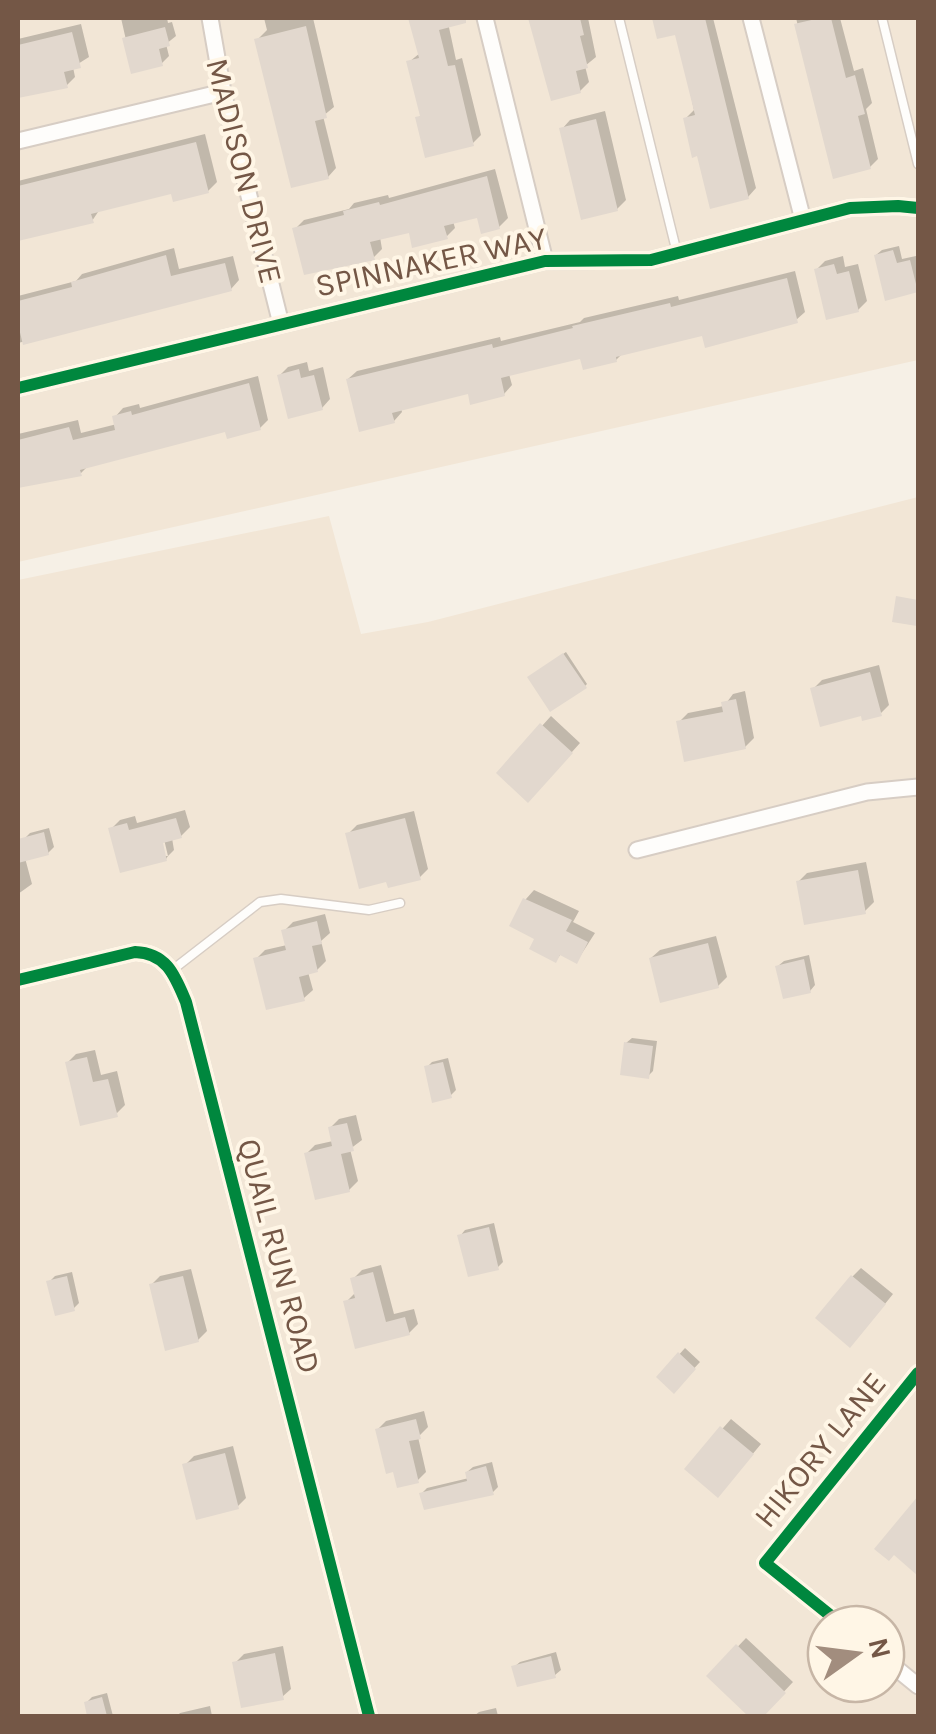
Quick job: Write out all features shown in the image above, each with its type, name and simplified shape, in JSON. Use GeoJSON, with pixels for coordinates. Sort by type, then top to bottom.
{"type":"FeatureCollection","features":[{"type":"Feature","properties":{"kind":"street","name":"MADISON DRIVE"},"geometry":{"type":"LineString","coordinates":[[210,18],[223,92],[280,324]]}},
{"type":"Feature","properties":{"kind":"street"},"geometry":{"type":"LineString","coordinates":[[485,18],[546,261]]}},
{"type":"Feature","properties":{"kind":"street"},"geometry":{"type":"LineString","coordinates":[[751,18],[803,220]]}},
{"type":"Feature","properties":{"kind":"street"},"geometry":{"type":"LineString","coordinates":[[18,141],[223,92]]}},
{"type":"Feature","properties":{"kind":"street","name":"SPINNAKER WAY"},"geometry":{"type":"LineString","coordinates":[[18,388],[546,261],[651,260],[850,208],[918,208]]}},
{"type":"Feature","properties":{"kind":"street"},"geometry":{"type":"LineString","coordinates":[[637,850],[867,792],[918,787]]}},
{"type":"Feature","properties":{"kind":"street"},"geometry":{"type":"LineString","coordinates":[[18,980],[135,952],[149,952],[164,960],[171,970]]}},
{"type":"Feature","properties":{"kind":"street","name":"QUAIL RUN ROAD"},"geometry":{"type":"LineString","coordinates":[[171,970],[186,1002],[370,1716]]}},
{"type":"Feature","properties":{"kind":"street","name":"HIKORY LANE"},"geometry":{"type":"LineString","coordinates":[[816,1604],[764,1563],[918,1373]]}},
{"type":"Feature","properties":{"kind":"lane"},"geometry":{"type":"LineString","coordinates":[[619,18],[677,253]]}},
{"type":"Feature","properties":{"kind":"lane"},"geometry":{"type":"LineString","coordinates":[[882,18],[918,164]]}},
{"type":"Feature","properties":{"kind":"lane"},"geometry":{"type":"LineString","coordinates":[[171,970],[260,902],[281,898],[369,910],[400,904]]}},
{"type":"Feature","properties":{"kind":"shaded area"},"geometry":{"type":"Polygon","coordinates":[[[18,18],[918,18],[918,360],[18,562],[18,18]]]}},
{"type":"Feature","properties":{"kind":"shaded area"},"geometry":{"type":"Polygon","coordinates":[[[918,497],[918,1716],[18,1716],[18,580],[329,516],[361,634],[428,622],[918,497]]]}},
{"type":"Feature","properties":{"kind":"building"},"geometry":{"type":"Polygon","coordinates":[[[408,18],[466,18],[466,23],[439,30],[448,66],[455,65],[474,146],[425,158],[415,117],[420,116],[406,61],[419,58],[408,18]]]}},
{"type":"Feature","properties":{"kind":"building"},"geometry":{"type":"Polygon","coordinates":[[[528,18],[580,18],[588,68],[576,71],[581,93],[551,101],[528,18]]]}},
{"type":"Feature","properties":{"kind":"building"},"geometry":{"type":"Polygon","coordinates":[[[652,18],[705,18],[749,199],[710,209],[683,118],[695,115],[675,35],[657,39],[652,18]]]}},
{"type":"Feature","properties":{"kind":"building"},"geometry":{"type":"Polygon","coordinates":[[[831,18],[846,78],[855,75],[865,114],[858,116],[871,169],[833,179],[794,24],[831,18]]]}},
{"type":"Feature","properties":{"kind":"building"},"geometry":{"type":"Polygon","coordinates":[[[306,26],[327,118],[315,121],[329,179],[291,188],[254,39],[306,26]]]}},
{"type":"Feature","properties":{"kind":"building"},"geometry":{"type":"Polygon","coordinates":[[[165,27],[170,46],[159,49],[163,66],[131,74],[122,38],[165,27]]]}},
{"type":"Feature","properties":{"kind":"building"},"geometry":{"type":"Polygon","coordinates":[[[72,32],[81,68],[64,72],[68,88],[18,98],[18,45],[72,32]]]}},
{"type":"Feature","properties":{"kind":"building"},"geometry":{"type":"Polygon","coordinates":[[[596,119],[618,211],[581,220],[559,128],[596,119]]]}},
{"type":"Feature","properties":{"kind":"building"},"geometry":{"type":"Polygon","coordinates":[[[196,142],[209,193],[173,202],[171,194],[91,214],[94,223],[18,241],[18,186],[196,142]]]}},
{"type":"Feature","properties":{"kind":"building"},"geometry":{"type":"Polygon","coordinates":[[[487,176],[500,229],[481,234],[477,218],[444,226],[448,239],[412,248],[409,233],[370,242],[375,260],[304,275],[292,228],[344,215],[343,211],[487,176]]]}},
{"type":"Feature","properties":{"kind":"building"},"geometry":{"type":"Polygon","coordinates":[[[893,250],[897,263],[910,260],[918,292],[885,301],[874,255],[893,250]]]}},
{"type":"Feature","properties":{"kind":"building"},"geometry":{"type":"Polygon","coordinates":[[[166,255],[171,276],[225,263],[232,291],[23,345],[18,301],[166,255]]]}},
{"type":"Feature","properties":{"kind":"building"},"geometry":{"type":"Polygon","coordinates":[[[834,264],[837,274],[849,271],[859,312],[826,320],[814,269],[834,264]]]}},
{"type":"Feature","properties":{"kind":"building"},"geometry":{"type":"Polygon","coordinates":[[[787,278],[798,323],[705,348],[702,336],[616,357],[617,362],[583,370],[580,359],[501,378],[505,396],[470,405],[468,394],[392,413],[395,423],[359,432],[346,379],[787,278]]]}},
{"type":"Feature","properties":{"kind":"building"},"geometry":{"type":"Polygon","coordinates":[[[299,369],[301,378],[314,375],[323,410],[288,419],[277,375],[299,369]]]}},
{"type":"Feature","properties":{"kind":"building"},"geometry":{"type":"Polygon","coordinates":[[[249,383],[261,430],[227,439],[225,432],[80,470],[82,476],[18,488],[18,440],[69,427],[73,440],[115,430],[112,416],[131,411],[132,415],[249,383]]]}},
{"type":"Feature","properties":{"kind":"building"},"geometry":{"type":"Polygon","coordinates":[[[896,596],[918,600],[917,626],[892,622],[896,596]]]}},
{"type":"Feature","properties":{"kind":"building"},"geometry":{"type":"Polygon","coordinates":[[[563,653],[587,688],[550,712],[527,677],[563,653]]]}},
{"type":"Feature","properties":{"kind":"building"},"geometry":{"type":"Polygon","coordinates":[[[870,672],[882,716],[862,721],[861,716],[820,727],[810,688],[870,672]]]}},
{"type":"Feature","properties":{"kind":"building"},"geometry":{"type":"Polygon","coordinates":[[[736,699],[746,749],[684,762],[676,721],[723,712],[721,702],[736,699]]]}},
{"type":"Feature","properties":{"kind":"building"},"geometry":{"type":"Polygon","coordinates":[[[540,723],[573,753],[528,803],[496,773],[540,723]]]}},
{"type":"Feature","properties":{"kind":"building"},"geometry":{"type":"Polygon","coordinates":[[[176,818],[182,838],[163,843],[167,861],[120,873],[108,828],[127,823],[129,830],[176,818]]]}},
{"type":"Feature","properties":{"kind":"building"},"geometry":{"type":"Polygon","coordinates":[[[405,818],[421,880],[388,888],[386,882],[359,889],[345,833],[405,818]]]}},
{"type":"Feature","properties":{"kind":"building"},"geometry":{"type":"Polygon","coordinates":[[[44,832],[49,855],[18,863],[18,839],[44,832]]]}},
{"type":"Feature","properties":{"kind":"building"},"geometry":{"type":"Polygon","coordinates":[[[858,870],[866,914],[804,925],[796,881],[858,870]]]}},
{"type":"Feature","properties":{"kind":"building"},"geometry":{"type":"Polygon","coordinates":[[[523,898],[572,920],[566,931],[588,942],[577,964],[560,955],[556,963],[529,949],[534,939],[509,926],[523,898]]]}},
{"type":"Feature","properties":{"kind":"building"},"geometry":{"type":"Polygon","coordinates":[[[317,921],[322,944],[312,946],[318,972],[299,977],[305,1001],[266,1010],[253,958],[286,950],[281,930],[317,921]]]}},
{"type":"Feature","properties":{"kind":"building"},"geometry":{"type":"Polygon","coordinates":[[[708,943],[719,988],[660,1003],[649,958],[708,943]]]}},
{"type":"Feature","properties":{"kind":"building"},"geometry":{"type":"Polygon","coordinates":[[[804,959],[811,993],[783,999],[775,966],[804,959]]]}},
{"type":"Feature","properties":{"kind":"building"},"geometry":{"type":"Polygon","coordinates":[[[624,1042],[653,1046],[649,1079],[620,1075],[624,1042]]]}},
{"type":"Feature","properties":{"kind":"building"},"geometry":{"type":"Polygon","coordinates":[[[87,1057],[93,1082],[108,1079],[118,1117],[80,1126],[65,1062],[87,1057]]]}},
{"type":"Feature","properties":{"kind":"building"},"geometry":{"type":"Polygon","coordinates":[[[443,1062],[452,1098],[432,1103],[424,1066],[443,1062]]]}},
{"type":"Feature","properties":{"kind":"building"},"geometry":{"type":"Polygon","coordinates":[[[347,1123],[354,1151],[341,1154],[350,1192],[315,1200],[304,1153],[332,1146],[328,1127],[347,1123]]]}},
{"type":"Feature","properties":{"kind":"building"},"geometry":{"type":"Polygon","coordinates":[[[489,1227],[499,1270],[468,1277],[457,1235],[489,1227]]]}},
{"type":"Feature","properties":{"kind":"building"},"geometry":{"type":"Polygon","coordinates":[[[373,1272],[386,1322],[405,1317],[410,1335],[355,1349],[343,1301],[355,1298],[350,1278],[373,1272]]]}},
{"type":"Feature","properties":{"kind":"building"},"geometry":{"type":"Polygon","coordinates":[[[851,1275],[886,1304],[850,1348],[815,1318],[851,1275]]]}},
{"type":"Feature","properties":{"kind":"building"},"geometry":{"type":"Polygon","coordinates":[[[67,1276],[75,1311],[55,1316],[46,1281],[67,1276]]]}},
{"type":"Feature","properties":{"kind":"building"},"geometry":{"type":"Polygon","coordinates":[[[183,1276],[199,1342],[165,1351],[149,1284],[183,1276]]]}},
{"type":"Feature","properties":{"kind":"building"},"geometry":{"type":"Polygon","coordinates":[[[678,1352],[696,1369],[674,1394],[656,1377],[678,1352]]]}},
{"type":"Feature","properties":{"kind":"building"},"geometry":{"type":"Polygon","coordinates":[[[416,1419],[421,1439],[409,1441],[419,1483],[397,1488],[393,1472],[386,1474],[375,1429],[416,1419]]]}},
{"type":"Feature","properties":{"kind":"building"},"geometry":{"type":"Polygon","coordinates":[[[720,1426],[754,1454],[718,1498],[684,1469],[720,1426]]]}},
{"type":"Feature","properties":{"kind":"building"},"geometry":{"type":"Polygon","coordinates":[[[225,1453],[239,1509],[196,1520],[182,1464],[225,1453]]]}},
{"type":"Feature","properties":{"kind":"building"},"geometry":{"type":"Polygon","coordinates":[[[486,1466],[494,1495],[424,1510],[419,1493],[467,1481],[465,1472],[486,1466]]]}},
{"type":"Feature","properties":{"kind":"building"},"geometry":{"type":"Polygon","coordinates":[[[918,1496],[918,1576],[894,1555],[889,1561],[874,1549],[918,1496]]]}},
{"type":"Feature","properties":{"kind":"building"},"geometry":{"type":"Polygon","coordinates":[[[736,1644],[786,1693],[764,1716],[748,1716],[706,1676],[736,1644]]]}},
{"type":"Feature","properties":{"kind":"building"},"geometry":{"type":"Polygon","coordinates":[[[275,1653],[284,1700],[241,1708],[232,1662],[275,1653]]]}},
{"type":"Feature","properties":{"kind":"building"},"geometry":{"type":"Polygon","coordinates":[[[551,1656],[556,1678],[517,1687],[511,1666],[551,1656]]]}},
{"type":"Feature","properties":{"kind":"building"},"geometry":{"type":"Polygon","coordinates":[[[102,1697],[107,1716],[87,1716],[84,1702],[102,1697]]]}},
{"type":"Feature","properties":{"kind":"cycle path"},"geometry":{"type":"LineString","coordinates":[[18,388],[545,261],[651,260],[850,208],[918,208]]}},
{"type":"Feature","properties":{"kind":"cycle path"},"geometry":{"type":"LineString","coordinates":[[18,980],[135,952],[162,961],[178,983],[369,1716]]}},
{"type":"Feature","properties":{"kind":"cycle path"},"geometry":{"type":"LineString","coordinates":[[816,1604],[765,1563],[918,1373]]}}]}
